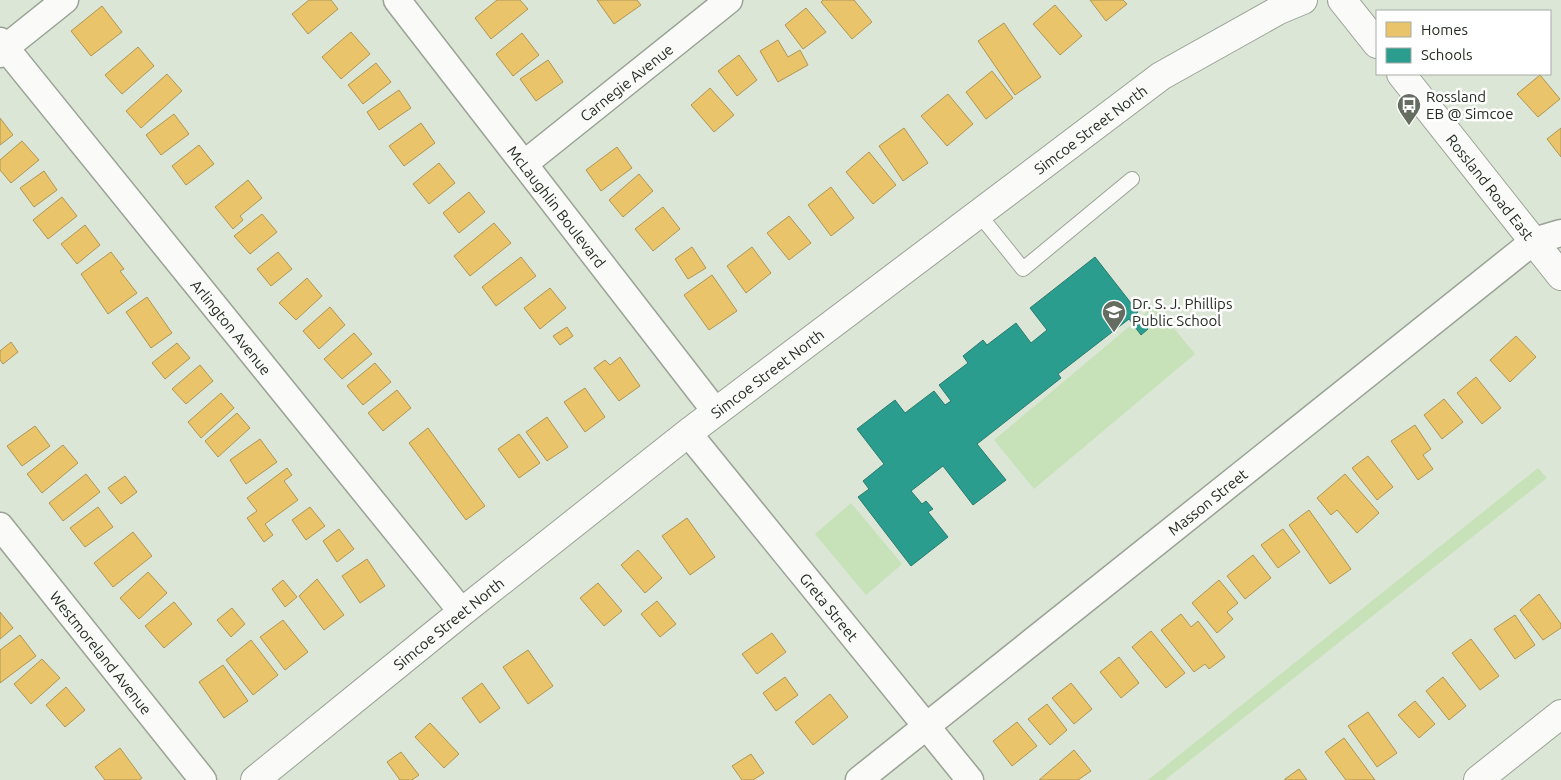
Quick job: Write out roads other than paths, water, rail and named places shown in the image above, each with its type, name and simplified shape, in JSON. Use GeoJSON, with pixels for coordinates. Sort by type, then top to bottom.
{"type":"FeatureCollection","features":[{"type":"Feature","properties":{"kind":"main road","name":"Simcoe Street North"},"geometry":{"type":"LineString","coordinates":[[256,780],[462,612],[688,433],[1161,76],[1279,10],[1303,0]]}},
{"type":"Feature","properties":{"kind":"main road"},"geometry":{"type":"LineString","coordinates":[[1342,0],[1376,43]]}},
{"type":"Feature","properties":{"kind":"main road","name":"Rossland Road East"},"geometry":{"type":"LineString","coordinates":[[1402,75],[1561,276]]}},
{"type":"Feature","properties":{"kind":"main road"},"geometry":{"type":"LineString","coordinates":[[1478,780],[1561,714]]}},
{"type":"Feature","properties":{"kind":"street"},"geometry":{"type":"LineString","coordinates":[[2,48],[65,0]]}},
{"type":"Feature","properties":{"kind":"street","name":"McLaughlin Boulevard"},"geometry":{"type":"LineString","coordinates":[[397,0],[716,412]]}},
{"type":"Feature","properties":{"kind":"street","name":"Carnegie Avenue"},"geometry":{"type":"LineString","coordinates":[[524,164],[729,0]]}},
{"type":"Feature","properties":{"kind":"street","name":"Arlington Avenue"},"geometry":{"type":"LineString","coordinates":[[2,48],[462,612]]}},
{"type":"Feature","properties":{"kind":"street","name":"Masson Street"},"geometry":{"type":"LineString","coordinates":[[859,780],[1534,240],[1561,233]]}},
{"type":"Feature","properties":{"kind":"street","name":"Greta Street"},"geometry":{"type":"LineString","coordinates":[[688,433],[970,780]]}},
{"type":"Feature","properties":{"kind":"street","name":"Westmoreland Avenue"},"geometry":{"type":"LineString","coordinates":[[0,526],[204,780]]}},
{"type":"Feature","properties":{"kind":"lane"},"geometry":{"type":"LineString","coordinates":[[978,213],[1023,269],[1132,179]]}},
{"type":"Feature","properties":{"kind":"place","name":"Rossland EB @ Simcoe"},"geometry":{"type":"Point","coordinates":[1409,126]}},
{"type":"Feature","properties":{"kind":"place","name":"Dr. S. J. Phillips Public School"},"geometry":{"type":"Point","coordinates":[1114,333]}}]}
